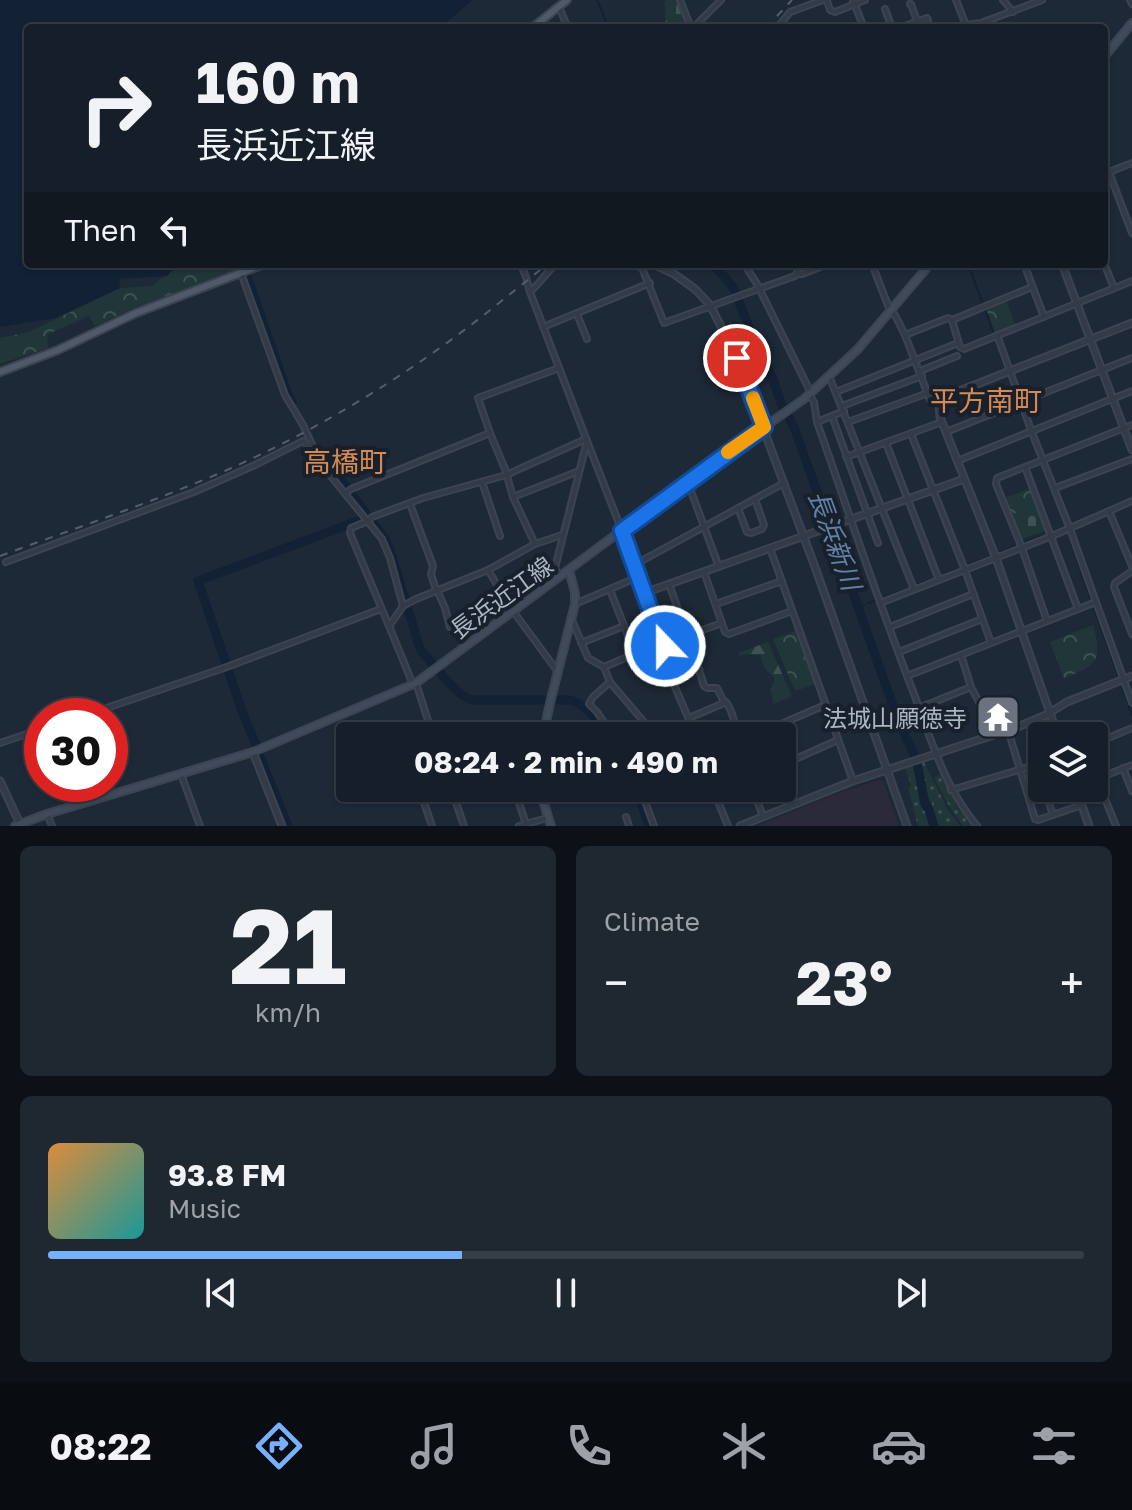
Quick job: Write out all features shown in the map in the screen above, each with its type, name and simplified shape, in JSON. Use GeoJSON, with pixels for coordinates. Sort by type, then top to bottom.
{"type":"FeatureCollection","features":[{"type":"Feature","properties":{"kind":"main road"},"geometry":{"type":"LineString","coordinates":[[537,24],[567,0]]}},
{"type":"Feature","properties":{"kind":"main road"},"geometry":{"type":"LineString","coordinates":[[1108,52],[1132,23]]}},
{"type":"Feature","properties":{"kind":"main road"},"geometry":{"type":"LineString","coordinates":[[0,372],[58,350],[144,310],[254,268]]}},
{"type":"Feature","properties":{"kind":"main road","name":"長浜近江線"},"geometry":{"type":"LineString","coordinates":[[17,825],[253,752],[414,684],[808,395],[858,349],[927,268]]}},
{"type":"Feature","properties":{"kind":"main road"},"geometry":{"type":"LineString","coordinates":[[546,722],[575,604],[569,570]]}},
{"type":"Feature","properties":{"kind":"main road"},"geometry":{"type":"LineString","coordinates":[[543,802],[551,826]]}},
{"type":"Feature","properties":{"kind":"street"},"geometry":{"type":"LineString","coordinates":[[680,0],[690,24]]}},
{"type":"Feature","properties":{"kind":"street"},"geometry":{"type":"LineString","coordinates":[[696,24],[721,0]]}},
{"type":"Feature","properties":{"kind":"street"},"geometry":{"type":"LineString","coordinates":[[782,22],[790,12],[823,0],[835,12],[865,0]]}},
{"type":"Feature","properties":{"kind":"street"},"geometry":{"type":"LineString","coordinates":[[956,0],[966,24]]}},
{"type":"Feature","properties":{"kind":"street"},"geometry":{"type":"LineString","coordinates":[[1003,0],[1013,12]]}},
{"type":"Feature","properties":{"kind":"street"},"geometry":{"type":"LineString","coordinates":[[978,24],[1042,0]]}},
{"type":"Feature","properties":{"kind":"street"},"geometry":{"type":"LineString","coordinates":[[854,2],[862,24]]}},
{"type":"Feature","properties":{"kind":"street"},"geometry":{"type":"LineString","coordinates":[[910,4],[917,21]]}},
{"type":"Feature","properties":{"kind":"street"},"geometry":{"type":"LineString","coordinates":[[559,7],[566,24]]}},
{"type":"Feature","properties":{"kind":"street"},"geometry":{"type":"LineString","coordinates":[[885,9],[891,24]]}},
{"type":"Feature","properties":{"kind":"street"},"geometry":{"type":"LineString","coordinates":[[909,24],[928,20]]}},
{"type":"Feature","properties":{"kind":"street"},"geometry":{"type":"LineString","coordinates":[[1108,173],[1132,163]]}},
{"type":"Feature","properties":{"kind":"street"},"geometry":{"type":"LineString","coordinates":[[1108,175],[1132,233]]}},
{"type":"Feature","properties":{"kind":"street"},"geometry":{"type":"LineString","coordinates":[[1122,207],[1132,203]]}},
{"type":"Feature","properties":{"kind":"street"},"geometry":{"type":"LineString","coordinates":[[524,268],[543,327],[665,646],[674,674],[672,680],[690,722]]}},
{"type":"Feature","properties":{"kind":"street"},"geometry":{"type":"LineString","coordinates":[[530,292],[552,268]]}},
{"type":"Feature","properties":{"kind":"street"},"geometry":{"type":"LineString","coordinates":[[642,268],[664,323],[818,268]]}},
{"type":"Feature","properties":{"kind":"street"},"geometry":{"type":"LineString","coordinates":[[661,268],[695,289],[710,305],[737,358],[907,826]]}},
{"type":"Feature","properties":{"kind":"street"},"geometry":{"type":"LineString","coordinates":[[746,268],[814,402],[817,422],[850,520],[933,754],[951,790],[977,826]]}},
{"type":"Feature","properties":{"kind":"street"},"geometry":{"type":"LineString","coordinates":[[796,268],[797,274]]}},
{"type":"Feature","properties":{"kind":"street"},"geometry":{"type":"LineString","coordinates":[[874,268],[932,402],[939,403]]}},
{"type":"Feature","properties":{"kind":"street"},"geometry":{"type":"LineString","coordinates":[[1025,268],[1044,317]]}},
{"type":"Feature","properties":{"kind":"street"},"geometry":{"type":"LineString","coordinates":[[1064,268],[1132,450]]}},
{"type":"Feature","properties":{"kind":"street"},"geometry":{"type":"LineString","coordinates":[[1106,268],[1114,288]]}},
{"type":"Feature","properties":{"kind":"street"},"geometry":{"type":"LineString","coordinates":[[243,272],[280,385],[321,464]]}},
{"type":"Feature","properties":{"kind":"street"},"geometry":{"type":"LineString","coordinates":[[952,320],[958,343],[964,349],[1132,281]]}},
{"type":"Feature","properties":{"kind":"street"},"geometry":{"type":"LineString","coordinates":[[543,327],[650,283]]}},
{"type":"Feature","properties":{"kind":"street"},"geometry":{"type":"LineString","coordinates":[[905,335],[948,318],[952,320],[1032,287]]}},
{"type":"Feature","properties":{"kind":"street"},"geometry":{"type":"LineString","coordinates":[[577,314],[587,339]]}},
{"type":"Feature","properties":{"kind":"street"},"geometry":{"type":"LineString","coordinates":[[1053,722],[996,558],[942,422],[939,403],[944,397],[1132,323]]}},
{"type":"Feature","properties":{"kind":"street"},"geometry":{"type":"LineString","coordinates":[[997,335],[1132,703]]}},
{"type":"Feature","properties":{"kind":"street"},"geometry":{"type":"LineString","coordinates":[[836,392],[958,343]]}},
{"type":"Feature","properties":{"kind":"street"},"geometry":{"type":"LineString","coordinates":[[817,422],[957,356]]}},
{"type":"Feature","properties":{"kind":"street"},"geometry":{"type":"LineString","coordinates":[[946,432],[1132,358]]}},
{"type":"Feature","properties":{"kind":"street"},"geometry":{"type":"LineString","coordinates":[[535,544],[513,497],[478,398],[559,368]]}},
{"type":"Feature","properties":{"kind":"street"},"geometry":{"type":"LineString","coordinates":[[829,376],[914,590]]}},
{"type":"Feature","properties":{"kind":"street"},"geometry":{"type":"LineString","coordinates":[[957,461],[1132,391]]}},
{"type":"Feature","properties":{"kind":"street"},"geometry":{"type":"LineString","coordinates":[[848,422],[928,393]]}},
{"type":"Feature","properties":{"kind":"street"},"geometry":{"type":"LineString","coordinates":[[832,416],[878,543]]}},
{"type":"Feature","properties":{"kind":"street"},"geometry":{"type":"LineString","coordinates":[[846,457],[942,422]]}},
{"type":"Feature","properties":{"kind":"street"},"geometry":{"type":"LineString","coordinates":[[1047,621],[996,484],[997,478],[1132,425]]}},
{"type":"Feature","properties":{"kind":"street"},"geometry":{"type":"LineString","coordinates":[[348,492],[490,433]]}},
{"type":"Feature","properties":{"kind":"street"},"geometry":{"type":"LineString","coordinates":[[911,434],[991,643]]}},
{"type":"Feature","properties":{"kind":"street"},"geometry":{"type":"LineString","coordinates":[[559,577],[555,568],[586,440]]}},
{"type":"Feature","properties":{"kind":"street"},"geometry":{"type":"LineString","coordinates":[[428,722],[350,533],[351,528],[423,498],[506,475],[586,440]]}},
{"type":"Feature","properties":{"kind":"street"},"geometry":{"type":"LineString","coordinates":[[6,562],[194,492],[303,441],[348,492],[382,539],[405,605]]}},
{"type":"Feature","properties":{"kind":"street"},"geometry":{"type":"LineString","coordinates":[[886,443],[939,580]]}},
{"type":"Feature","properties":{"kind":"street"},"geometry":{"type":"LineString","coordinates":[[1055,488],[1132,459]]}},
{"type":"Feature","properties":{"kind":"street"},"geometry":{"type":"LineString","coordinates":[[1025,467],[1078,609]]}},
{"type":"Feature","properties":{"kind":"street"},"geometry":{"type":"LineString","coordinates":[[513,497],[579,471]]}},
{"type":"Feature","properties":{"kind":"street"},"geometry":{"type":"LineString","coordinates":[[644,593],[964,479]]}},
{"type":"Feature","properties":{"kind":"street"},"geometry":{"type":"LineString","coordinates":[[688,481],[719,567]]}},
{"type":"Feature","properties":{"kind":"street"},"geometry":{"type":"LineString","coordinates":[[482,482],[500,536]]}},
{"type":"Feature","properties":{"kind":"street"},"geometry":{"type":"LineString","coordinates":[[634,565],[784,483]]}},
{"type":"Feature","properties":{"kind":"street"},"geometry":{"type":"LineString","coordinates":[[738,508],[747,532],[762,529],[764,525],[755,499]]}},
{"type":"Feature","properties":{"kind":"street"},"geometry":{"type":"LineString","coordinates":[[880,603],[1070,529],[1132,501]]}},
{"type":"Feature","properties":{"kind":"street"},"geometry":{"type":"LineString","coordinates":[[410,504],[433,566],[431,574],[450,627]]}},
{"type":"Feature","properties":{"kind":"street"},"geometry":{"type":"LineString","coordinates":[[1109,511],[1132,569],[1114,587],[1132,634]]}},
{"type":"Feature","properties":{"kind":"street"},"geometry":{"type":"LineString","coordinates":[[390,625],[405,605],[563,534]]}},
{"type":"Feature","properties":{"kind":"street"},"geometry":{"type":"LineString","coordinates":[[770,548],[853,781]]}},
{"type":"Feature","properties":{"kind":"street"},"geometry":{"type":"LineString","coordinates":[[488,570],[513,611],[558,672]]}},
{"type":"Feature","properties":{"kind":"street"},"geometry":{"type":"LineString","coordinates":[[704,572],[725,632],[729,634],[792,611]]}},
{"type":"Feature","properties":{"kind":"street"},"geometry":{"type":"LineString","coordinates":[[575,604],[638,577]]}},
{"type":"Feature","properties":{"kind":"street"},"geometry":{"type":"LineString","coordinates":[[715,604],[782,581]]}},
{"type":"Feature","properties":{"kind":"street"},"geometry":{"type":"LineString","coordinates":[[665,646],[688,637],[669,584]]}},
{"type":"Feature","properties":{"kind":"street"},"geometry":{"type":"LineString","coordinates":[[604,667],[632,655],[634,651],[610,590]]}},
{"type":"Feature","properties":{"kind":"street"},"geometry":{"type":"LineString","coordinates":[[889,628],[973,594]]}},
{"type":"Feature","properties":{"kind":"street"},"geometry":{"type":"LineString","coordinates":[[907,676],[1096,602]]}},
{"type":"Feature","properties":{"kind":"street"},"geometry":{"type":"LineString","coordinates":[[128,701],[381,609]]}},
{"type":"Feature","properties":{"kind":"street"},"geometry":{"type":"LineString","coordinates":[[898,652],[982,619]]}},
{"type":"Feature","properties":{"kind":"street"},"geometry":{"type":"LineString","coordinates":[[572,620],[588,658],[604,667],[610,682],[644,722]]}},
{"type":"Feature","properties":{"kind":"street"},"geometry":{"type":"LineString","coordinates":[[687,633],[722,623]]}},
{"type":"Feature","properties":{"kind":"street"},"geometry":{"type":"LineString","coordinates":[[581,643],[624,626]]}},
{"type":"Feature","properties":{"kind":"street"},"geometry":{"type":"LineString","coordinates":[[669,659],[694,653],[704,686],[717,688],[729,705],[735,722]]}},
{"type":"Feature","properties":{"kind":"street"},"geometry":{"type":"LineString","coordinates":[[961,655],[990,735]]}},
{"type":"Feature","properties":{"kind":"street"},"geometry":{"type":"LineString","coordinates":[[740,826],[853,781],[1011,729],[1132,676]]}},
{"type":"Feature","properties":{"kind":"street"},"geometry":{"type":"LineString","coordinates":[[604,722],[589,704],[610,682]]}},
{"type":"Feature","properties":{"kind":"street"},"geometry":{"type":"LineString","coordinates":[[919,708],[971,687]]}},
{"type":"Feature","properties":{"kind":"street"},"geometry":{"type":"LineString","coordinates":[[980,704],[1006,701],[1034,819],[1082,805]]}},
{"type":"Feature","properties":{"kind":"street"},"geometry":{"type":"LineString","coordinates":[[689,718],[724,702]]}},
{"type":"Feature","properties":{"kind":"street"},"geometry":{"type":"LineString","coordinates":[[786,722],[825,705]]}},
{"type":"Feature","properties":{"kind":"street"},"geometry":{"type":"LineString","coordinates":[[1108,738],[1132,728]]}},
{"type":"Feature","properties":{"kind":"street"},"geometry":{"type":"LineString","coordinates":[[0,743],[24,735]]}},
{"type":"Feature","properties":{"kind":"street"},"geometry":{"type":"LineString","coordinates":[[796,759],[838,740]]}},
{"type":"Feature","properties":{"kind":"street"},"geometry":{"type":"LineString","coordinates":[[253,752],[282,826]]}},
{"type":"Feature","properties":{"kind":"street"},"geometry":{"type":"LineString","coordinates":[[1108,774],[1132,765]]}},
{"type":"Feature","properties":{"kind":"street"},"geometry":{"type":"LineString","coordinates":[[951,790],[1028,767]]}},
{"type":"Feature","properties":{"kind":"street"},"geometry":{"type":"LineString","coordinates":[[1123,768],[1132,791]]}},
{"type":"Feature","properties":{"kind":"street"},"geometry":{"type":"LineString","coordinates":[[181,774],[200,826]]}},
{"type":"Feature","properties":{"kind":"street"},"geometry":{"type":"LineString","coordinates":[[0,781],[17,825]]}},
{"type":"Feature","properties":{"kind":"street"},"geometry":{"type":"LineString","coordinates":[[424,802],[432,826]]}},
{"type":"Feature","properties":{"kind":"street"},"geometry":{"type":"LineString","coordinates":[[456,802],[464,826]]}},
{"type":"Feature","properties":{"kind":"street"},"geometry":{"type":"LineString","coordinates":[[519,802],[526,824]]}},
{"type":"Feature","properties":{"kind":"street"},"geometry":{"type":"LineString","coordinates":[[645,802],[654,826]]}},
{"type":"Feature","properties":{"kind":"street"},"geometry":{"type":"LineString","coordinates":[[718,802],[728,826]]}},
{"type":"Feature","properties":{"kind":"street"},"geometry":{"type":"LineString","coordinates":[[758,802],[763,816]]}},
{"type":"Feature","properties":{"kind":"street"},"geometry":{"type":"LineString","coordinates":[[1049,802],[1053,815]]}},
{"type":"Feature","properties":{"kind":"street"},"geometry":{"type":"LineString","coordinates":[[1081,802],[1089,826]]}},
{"type":"Feature","properties":{"kind":"street"},"geometry":{"type":"LineString","coordinates":[[1106,802],[1116,826]]}},
{"type":"Feature","properties":{"kind":"street"},"geometry":{"type":"LineString","coordinates":[[47,814],[52,826]]}},
{"type":"Feature","properties":{"kind":"street"},"geometry":{"type":"LineString","coordinates":[[626,817],[629,826]]}},
{"type":"Feature","properties":{"kind":"street"},"geometry":{"type":"LineString","coordinates":[[519,826],[547,818]]}},
{"type":"Feature","properties":{"kind":"shaded area"},"geometry":{"type":"Polygon","coordinates":[[[880,780],[899,826],[757,826],[836,794],[880,780]]]}},
{"type":"Feature","properties":{"kind":"green space"},"geometry":{"type":"Polygon","coordinates":[[[676,0],[685,24],[667,24],[664,2],[676,0]]]}},
{"type":"Feature","properties":{"kind":"green space"},"geometry":{"type":"Polygon","coordinates":[[[173,269],[239,269],[133,308],[95,326],[89,316],[48,334],[48,348],[0,364],[0,338],[29,332],[120,288],[152,286],[173,269]]]}},
{"type":"Feature","properties":{"kind":"green space"},"geometry":{"type":"Polygon","coordinates":[[[1006,301],[1016,326],[995,334],[986,309],[1006,301]]]}},
{"type":"Feature","properties":{"kind":"green space"},"geometry":{"type":"Polygon","coordinates":[[[1031,488],[1047,530],[1042,532],[1032,507],[1011,515],[1005,498],[1031,488]]]}},
{"type":"Feature","properties":{"kind":"green space"},"geometry":{"type":"Polygon","coordinates":[[[1032,506],[1042,532],[1021,539],[1011,515],[1032,506]]]}},
{"type":"Feature","properties":{"kind":"green space"},"geometry":{"type":"Polygon","coordinates":[[[1093,625],[1097,646],[1095,660],[1084,670],[1064,678],[1050,642],[1093,625]]]}},
{"type":"Feature","properties":{"kind":"green space"},"geometry":{"type":"Polygon","coordinates":[[[795,631],[815,684],[795,691],[773,639],[795,631]]]}},
{"type":"Feature","properties":{"kind":"green space"},"geometry":{"type":"Polygon","coordinates":[[[768,642],[792,696],[774,704],[770,689],[774,677],[765,669],[760,655],[740,656],[738,653],[768,642]]]}},
{"type":"Feature","properties":{"kind":"green space"},"geometry":{"type":"Polygon","coordinates":[[[924,762],[948,810],[960,826],[936,826],[932,803],[922,786],[925,778],[919,763],[924,762]]]}},
{"type":"Feature","properties":{"kind":"green space"},"geometry":{"type":"Polygon","coordinates":[[[916,765],[923,805],[932,826],[918,826],[908,788],[911,786],[905,768],[916,765]]]}},
{"type":"Feature","properties":{"kind":"green space"},"geometry":{"type":"Polygon","coordinates":[[[941,774],[957,807],[973,826],[963,826],[950,808],[934,778],[941,774]]]}},
{"type":"Feature","properties":{"kind":"water"},"geometry":{"type":"Polygon","coordinates":[[[0,0],[473,0],[445,24],[24,24],[24,268],[173,269],[167,276],[119,279],[120,288],[55,318],[0,327],[0,0]]]}},
{"type":"Feature","properties":{"kind":"waterway"},"geometry":{"type":"LineString","coordinates":[[597,0],[607,24]]}},
{"type":"Feature","properties":{"kind":"waterway"},"geometry":{"type":"LineString","coordinates":[[1115,173],[1132,166]]}},
{"type":"Feature","properties":{"kind":"waterway"},"geometry":{"type":"LineString","coordinates":[[1113,176],[1123,201]]}},
{"type":"Feature","properties":{"kind":"waterway"},"geometry":{"type":"LineString","coordinates":[[1126,211],[1132,226]]}},
{"type":"Feature","properties":{"kind":"waterway"},"geometry":{"type":"LineString","coordinates":[[244,268],[292,402]]}},
{"type":"Feature","properties":{"kind":"waterway","name":"長浜新川"},"geometry":{"type":"LineString","coordinates":[[716,268],[733,287],[794,427],[900,725],[916,758],[925,804],[934,826]]}},
{"type":"Feature","properties":{"kind":"waterway"},"geometry":{"type":"LineString","coordinates":[[970,268],[983,304]]}},
{"type":"Feature","properties":{"kind":"waterway"},"geometry":{"type":"LineString","coordinates":[[985,309],[994,334]]}},
{"type":"Feature","properties":{"kind":"waterway"},"geometry":{"type":"LineString","coordinates":[[996,341],[1005,367]]}},
{"type":"Feature","properties":{"kind":"waterway"},"geometry":{"type":"LineString","coordinates":[[1009,378],[1017,398]]}},
{"type":"Feature","properties":{"kind":"waterway"},"geometry":{"type":"LineString","coordinates":[[1021,409],[1028,427]]}},
{"type":"Feature","properties":{"kind":"waterway"},"geometry":{"type":"LineString","coordinates":[[1031,436],[1039,457]]}},
{"type":"Feature","properties":{"kind":"waterway"},"geometry":{"type":"LineString","coordinates":[[319,450],[385,539],[420,649],[447,681],[472,700],[570,700],[587,710],[598,722]]}},
{"type":"Feature","properties":{"kind":"waterway"},"geometry":{"type":"LineString","coordinates":[[1042,466],[1065,523]]}},
{"type":"Feature","properties":{"kind":"waterway"},"geometry":{"type":"LineString","coordinates":[[256,745],[198,581],[367,515]]}},
{"type":"Feature","properties":{"kind":"waterway"},"geometry":{"type":"LineString","coordinates":[[1025,542],[1045,535]]}},
{"type":"Feature","properties":{"kind":"waterway"},"geometry":{"type":"LineString","coordinates":[[1069,536],[1090,598]]}},
{"type":"Feature","properties":{"kind":"waterway"},"geometry":{"type":"LineString","coordinates":[[1001,552],[1015,546]]}},
{"type":"Feature","properties":{"kind":"waterway"},"geometry":{"type":"LineString","coordinates":[[969,564],[989,557]]}},
{"type":"Feature","properties":{"kind":"waterway"},"geometry":{"type":"LineString","coordinates":[[944,574],[958,569]]}},
{"type":"Feature","properties":{"kind":"waterway"},"geometry":{"type":"LineString","coordinates":[[918,584],[933,579]]}},
{"type":"Feature","properties":{"kind":"waterway"},"geometry":{"type":"LineString","coordinates":[[885,597],[907,589]]}},
{"type":"Feature","properties":{"kind":"waterway"},"geometry":{"type":"LineString","coordinates":[[868,603],[876,600]]}},
{"type":"Feature","properties":{"kind":"waterway","name":"長浜新川"},"geometry":{"type":"LineString","coordinates":[[858,607],[864,605]]}},
{"type":"Feature","properties":{"kind":"waterway"},"geometry":{"type":"LineString","coordinates":[[1094,609],[1118,675]]}},
{"type":"Feature","properties":{"kind":"waterway"},"geometry":{"type":"LineString","coordinates":[[1122,687],[1132,715]]}},
{"type":"Feature","properties":{"kind":"waterway"},"geometry":{"type":"LineString","coordinates":[[259,754],[288,826]]}},
{"type":"Feature","properties":{"kind":"waterway"},"geometry":{"type":"LineString","coordinates":[[641,802],[649,826]]}},
{"type":"Feature","properties":{"kind":"railway"},"geometry":{"type":"LineString","coordinates":[[770,24],[792,0]]}},
{"type":"Feature","properties":{"kind":"railway"},"geometry":{"type":"LineString","coordinates":[[0,556],[199,482],[300,434],[372,393],[440,348],[542,268]]}},
{"type":"Feature","properties":{"kind":"slow traffic"},"geometry":{"type":"LineString","coordinates":[[728,452],[764,427],[753,398]]}},
{"type":"Feature","properties":{"kind":"place","name":"法城山願徳寺"},"geometry":{"type":"Point","coordinates":[998,717]}},
{"type":"Feature","properties":{"kind":"district","name":"平方南町"},"geometry":{"type":"Point","coordinates":[986,400]}},
{"type":"Feature","properties":{"kind":"district","name":"高橋町"},"geometry":{"type":"Point","coordinates":[345,461]}},
{"type":"Feature","properties":{"kind":"route"},"geometry":{"type":"LineString","coordinates":[[665,646],[622,531],[764,427],[737,358]]}}]}
